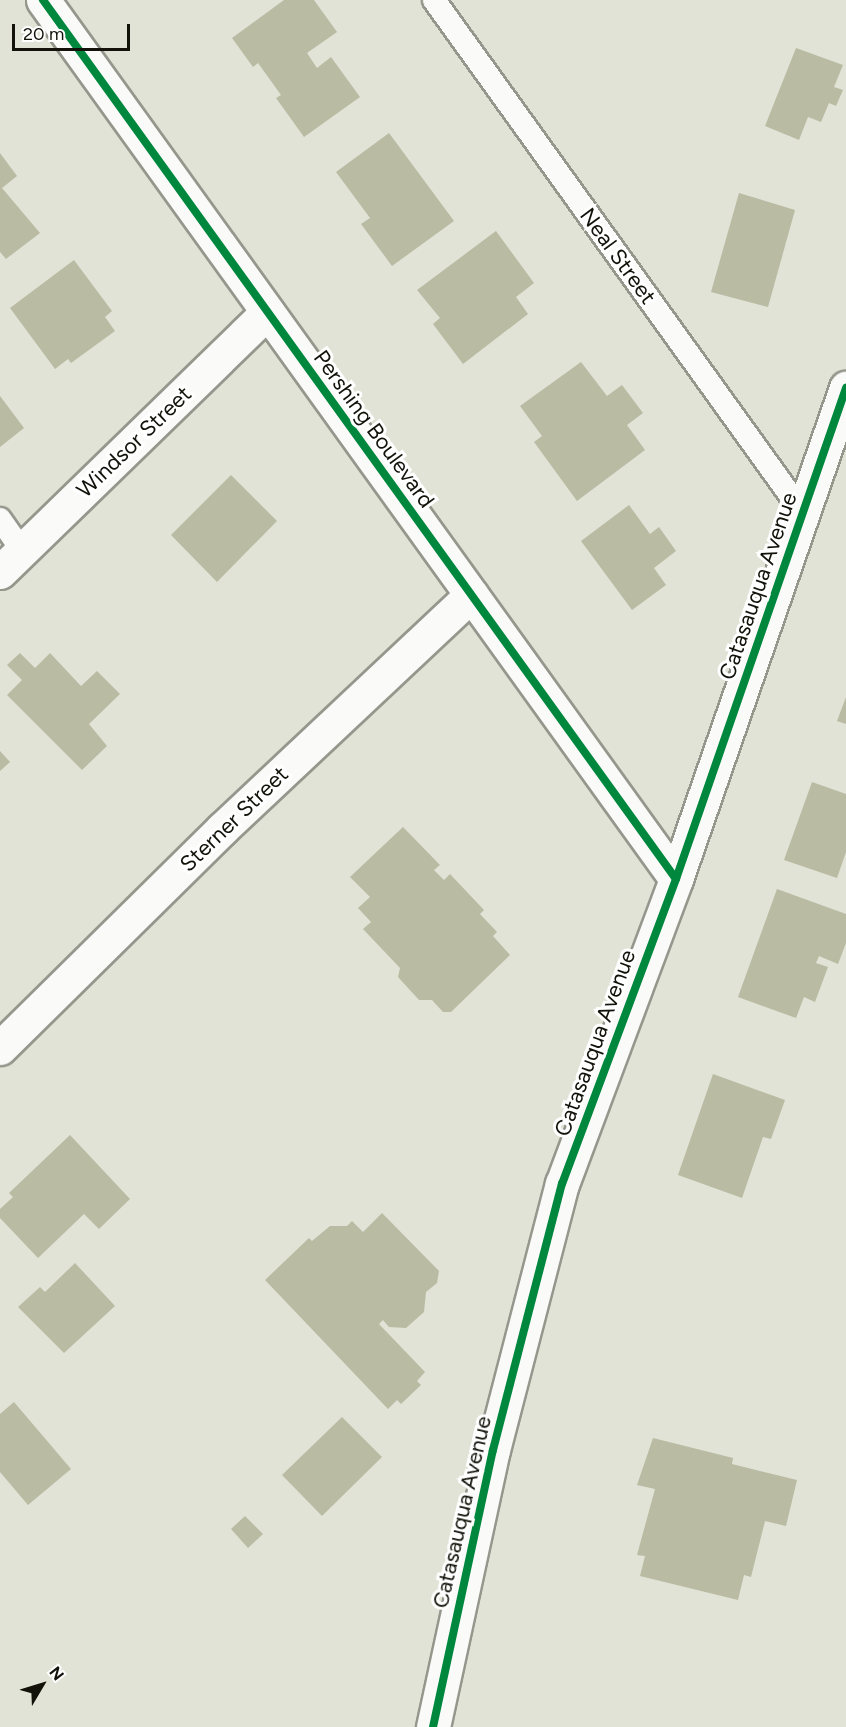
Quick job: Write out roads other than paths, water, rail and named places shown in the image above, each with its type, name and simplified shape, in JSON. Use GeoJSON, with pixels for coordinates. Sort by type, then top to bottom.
{"type":"FeatureCollection","features":[{"type":"Feature","properties":{"kind":"street","name":"Pershing Boulevard"},"geometry":{"type":"LineString","coordinates":[[43,0],[676,879]]}},
{"type":"Feature","properties":{"kind":"street","name":"Windsor Street"},"geometry":{"type":"LineString","coordinates":[[11,561],[267,312]]}},
{"type":"Feature","properties":{"kind":"street","name":"Catasauqua Avenue"},"geometry":{"type":"LineString","coordinates":[[433,1727],[493,1450],[562,1184],[676,879],[846,388]]}},
{"type":"Feature","properties":{"kind":"street","name":"Sterner Street"},"geometry":{"type":"LineString","coordinates":[[0,1048],[222,829],[471,595]]}},
{"type":"Feature","properties":{"kind":"lane","name":"Neal Street"},"geometry":{"type":"LineString","coordinates":[[434,0],[803,513]]}},
{"type":"Feature","properties":{"kind":"lane"},"geometry":{"type":"LineString","coordinates":[[0,519],[11,561]]}}]}
